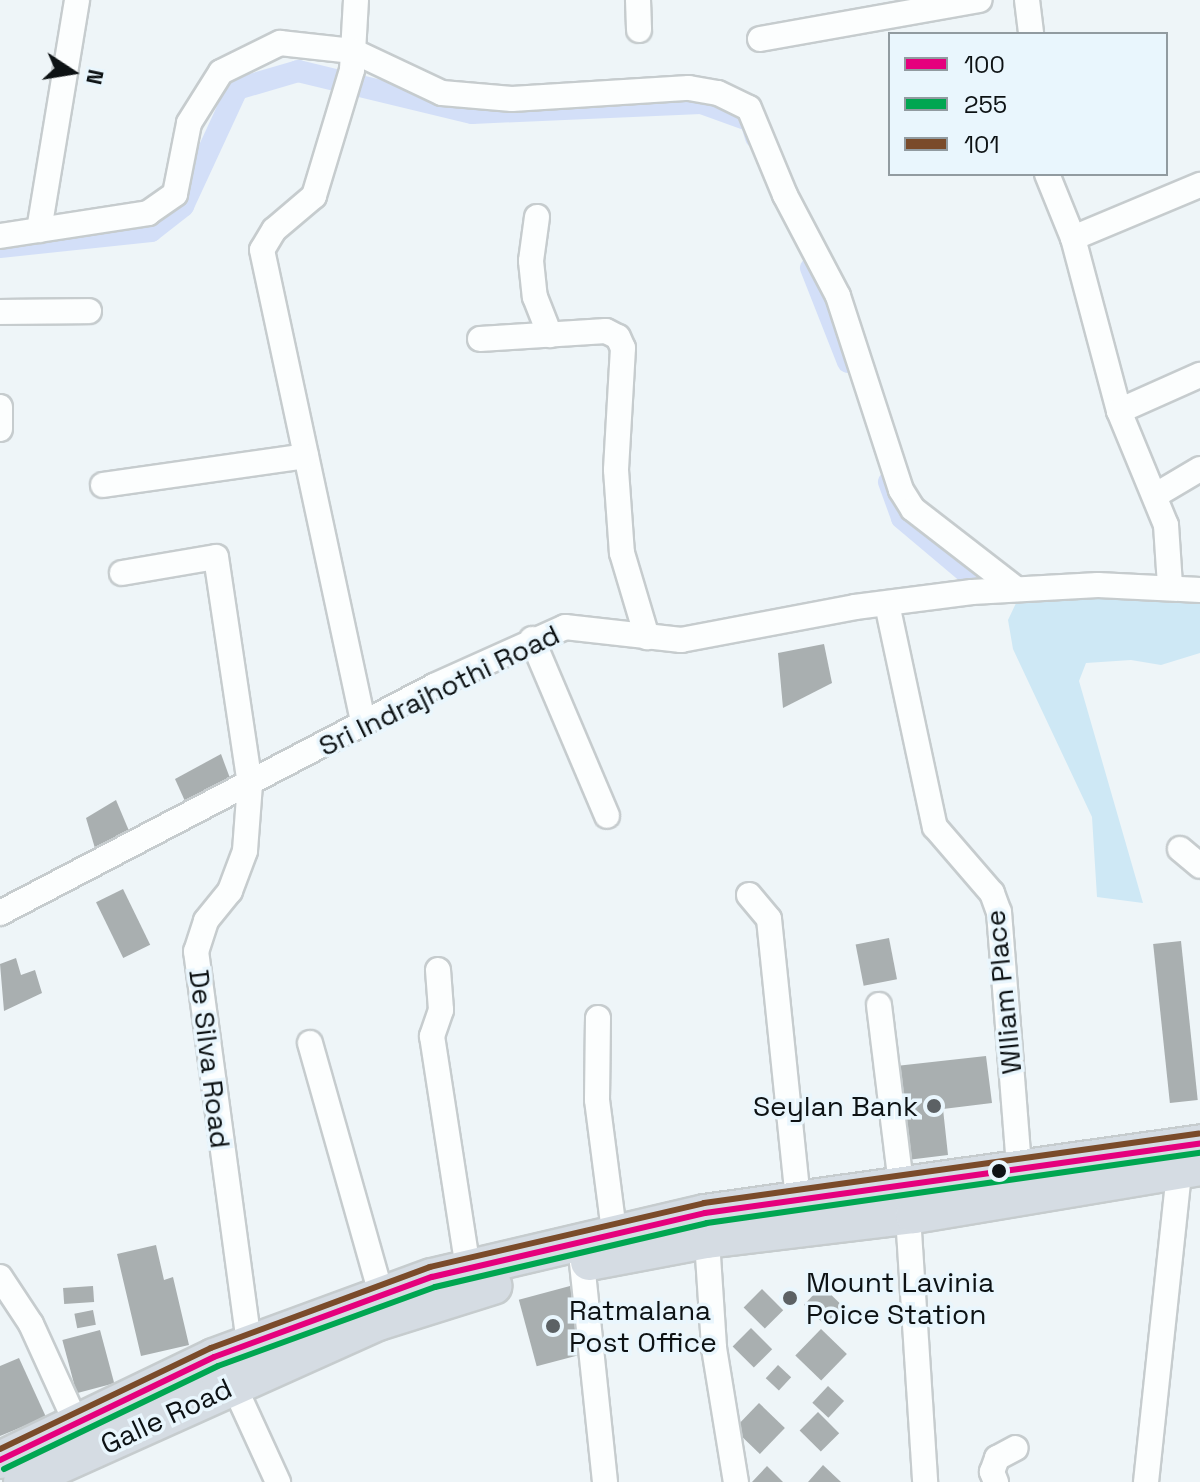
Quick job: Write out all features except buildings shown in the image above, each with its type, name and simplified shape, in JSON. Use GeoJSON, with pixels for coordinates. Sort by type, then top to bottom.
{"type":"FeatureCollection","features":[{"type":"Feature","properties":{"kind":"highway","name":"Galle Road"},"geometry":{"type":"LineString","coordinates":[[22,1482],[234,1361],[798,1200],[904,1201],[1019,1167],[1193,1160]]}},
{"type":"Feature","properties":{"kind":"highway","name":"Galle Road"},"geometry":{"type":"LineString","coordinates":[[0,1460],[382,1297],[468,1268],[614,1231],[706,1226],[1193,1160]]}},
{"type":"Feature","properties":{"kind":"street"},"geometry":{"type":"LineString","coordinates":[[39,230],[77,0]]}},
{"type":"Feature","properties":{"kind":"street"},"geometry":{"type":"LineString","coordinates":[[356,0],[346,97],[314,196],[274,230],[262,250],[363,723]]}},
{"type":"Feature","properties":{"kind":"street"},"geometry":{"type":"LineString","coordinates":[[638,0],[639,30]]}},
{"type":"Feature","properties":{"kind":"street"},"geometry":{"type":"LineString","coordinates":[[760,39],[980,0]]}},
{"type":"Feature","properties":{"kind":"street"},"geometry":{"type":"LineString","coordinates":[[1027,0],[1031,32]]}},
{"type":"Feature","properties":{"kind":"street"},"geometry":{"type":"LineString","coordinates":[[0,236],[148,213],[175,194],[189,123],[221,72],[280,43],[352,61],[442,93],[512,99],[689,88],[718,93],[749,108],[785,195],[838,296],[901,490],[913,509],[1016,589]]}},
{"type":"Feature","properties":{"kind":"street"},"geometry":{"type":"LineString","coordinates":[[1048,176],[1073,238],[1119,411],[1166,525],[1170,585]]}},
{"type":"Feature","properties":{"kind":"street"},"geometry":{"type":"LineString","coordinates":[[1073,238],[1200,185]]}},
{"type":"Feature","properties":{"kind":"street"},"geometry":{"type":"LineString","coordinates":[[537,217],[531,261],[535,297],[550,335]]}},
{"type":"Feature","properties":{"kind":"street"},"geometry":{"type":"LineString","coordinates":[[0,312],[89,311]]}},
{"type":"Feature","properties":{"kind":"street"},"geometry":{"type":"LineString","coordinates":[[480,339],[606,331],[623,348],[616,470],[622,553],[647,637]]}},
{"type":"Feature","properties":{"kind":"street"},"geometry":{"type":"LineString","coordinates":[[1119,411],[1200,375]]}},
{"type":"Feature","properties":{"kind":"street"},"geometry":{"type":"LineString","coordinates":[[0,407],[0,429]]}},
{"type":"Feature","properties":{"kind":"street"},"geometry":{"type":"LineString","coordinates":[[103,485],[306,456]]}},
{"type":"Feature","properties":{"kind":"street"},"geometry":{"type":"LineString","coordinates":[[1156,495],[1200,469]]}},
{"type":"Feature","properties":{"kind":"street","name":"De Silva Road"},"geometry":{"type":"LineString","coordinates":[[122,573],[216,557],[250,784],[245,851],[230,891],[206,921],[196,951],[234,1361],[278,1482]]}},
{"type":"Feature","properties":{"kind":"street","name":"Sri Indrajhothi Road"},"geometry":{"type":"LineString","coordinates":[[0,913],[363,723],[532,639],[565,627],[681,640],[887,604],[1016,589],[1170,585],[1200,590]]}},
{"type":"Feature","properties":{"kind":"street","name":"Wlliam Place"},"geometry":{"type":"LineString","coordinates":[[887,604],[935,827],[992,893],[999,912],[1019,1167]]}},
{"type":"Feature","properties":{"kind":"street"},"geometry":{"type":"LineString","coordinates":[[532,639],[607,816]]}},
{"type":"Feature","properties":{"kind":"street"},"geometry":{"type":"LineString","coordinates":[[1180,849],[1200,866]]}},
{"type":"Feature","properties":{"kind":"street"},"geometry":{"type":"LineString","coordinates":[[749,895],[769,919],[798,1200]]}},
{"type":"Feature","properties":{"kind":"street"},"geometry":{"type":"LineString","coordinates":[[438,970],[441,1010],[432,1036],[468,1268]]}},
{"type":"Feature","properties":{"kind":"street"},"geometry":{"type":"LineString","coordinates":[[879,1005],[904,1201],[925,1482]]}},
{"type":"Feature","properties":{"kind":"street"},"geometry":{"type":"LineString","coordinates":[[598,1018],[597,1100],[614,1231]]}},
{"type":"Feature","properties":{"kind":"street"},"geometry":{"type":"LineString","coordinates":[[310,1043],[382,1297]]}},
{"type":"Feature","properties":{"kind":"street"},"geometry":{"type":"LineString","coordinates":[[1146,1482],[1193,1160]]}},
{"type":"Feature","properties":{"kind":"street"},"geometry":{"type":"LineString","coordinates":[[706,1226],[714,1348],[736,1482]]}},
{"type":"Feature","properties":{"kind":"street"},"geometry":{"type":"LineString","coordinates":[[582,1263],[605,1482]]}},
{"type":"Feature","properties":{"kind":"street"},"geometry":{"type":"LineString","coordinates":[[0,1277],[31,1324],[77,1425]]}},
{"type":"Feature","properties":{"kind":"street"},"geometry":{"type":"LineString","coordinates":[[996,1482],[992,1472],[997,1458],[1016,1448]]}},
{"type":"Feature","properties":{"kind":"shaded area"},"geometry":{"type":"Polygon","coordinates":[[[1126,594],[1200,604],[1200,653],[1161,665],[1131,660],[1086,663],[1079,681],[1143,903],[1097,897],[1092,817],[1013,649],[1008,620],[1017,601],[1126,594]]]}},
{"type":"Feature","properties":{"kind":"waterway"},"geometry":{"type":"LineString","coordinates":[[0,247],[151,231],[183,206],[237,89],[298,71],[472,113],[701,103],[751,121],[756,137]]}},
{"type":"Feature","properties":{"kind":"waterway"},"geometry":{"type":"LineString","coordinates":[[811,268],[848,362]]}},
{"type":"Feature","properties":{"kind":"waterway"},"geometry":{"type":"LineString","coordinates":[[889,482],[902,518],[972,577]]}},
{"type":"Feature","properties":{"kind":"transit line","name":"101"},"geometry":{"type":"LineString","coordinates":[[0,1449],[211,1348],[430,1267],[704,1203],[1199,1133]]}},
{"type":"Feature","properties":{"kind":"transit line","name":"100"},"geometry":{"type":"LineString","coordinates":[[0,1460],[214,1357],[432,1277],[705,1213],[1200,1143]]}},
{"type":"Feature","properties":{"kind":"transit line","name":"255"},"geometry":{"type":"LineString","coordinates":[[4,1469],[218,1366],[435,1287],[707,1223],[1200,1153]]}},
{"type":"Feature","properties":{"kind":"place","name":"Seylan Bank"},"geometry":{"type":"Point","coordinates":[934,1106]}},
{"type":"Feature","properties":{"kind":"place","name":"Mount Lavinia Poice Station"},"geometry":{"type":"Point","coordinates":[790,1298]}},
{"type":"Feature","properties":{"kind":"place","name":"Ratmalana Post Office"},"geometry":{"type":"Point","coordinates":[553,1326]}}]}
